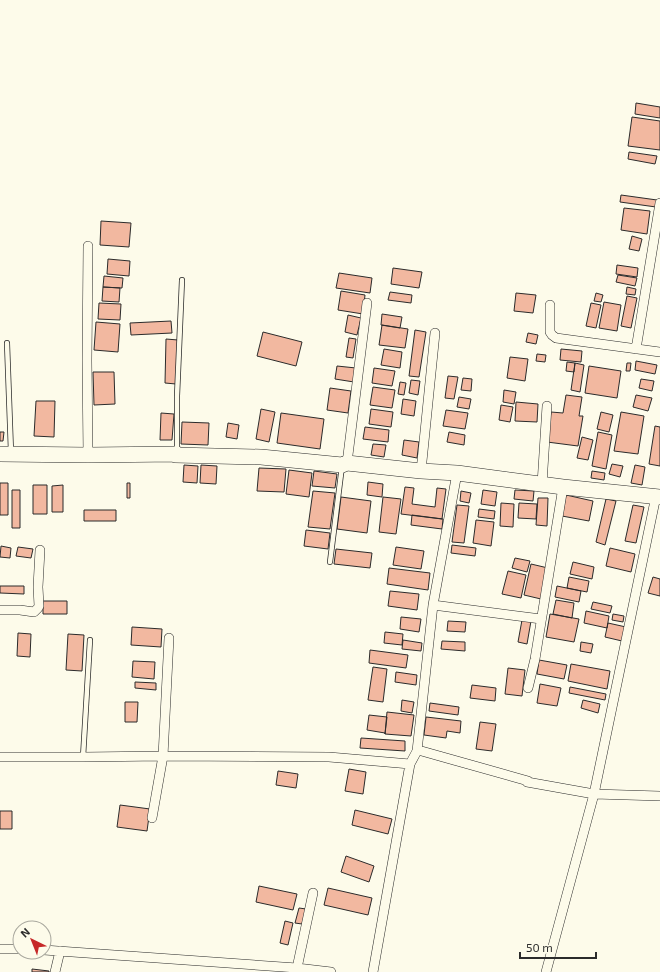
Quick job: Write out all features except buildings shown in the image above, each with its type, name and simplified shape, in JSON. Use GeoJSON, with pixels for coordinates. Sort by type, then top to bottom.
{"type":"FeatureCollection","features":[{"type":"Feature","properties":{"kind":"highway"},"geometry":{"type":"LineString","coordinates":[[6,454],[177,454],[175,455],[261,457],[457,474],[658,496]]}},
{"type":"Feature","properties":{"kind":"street"},"geometry":{"type":"LineString","coordinates":[[636,349],[660,203]]}},
{"type":"Feature","properties":{"kind":"street"},"geometry":{"type":"LineString","coordinates":[[88,246],[88,455]]}},
{"type":"Feature","properties":{"kind":"street"},"geometry":{"type":"LineString","coordinates":[[344,464],[367,303]]}},
{"type":"Feature","properties":{"kind":"street"},"geometry":{"type":"LineString","coordinates":[[550,305],[550,332],[552,336],[556,338],[660,352]]}},
{"type":"Feature","properties":{"kind":"street"},"geometry":{"type":"LineString","coordinates":[[421,471],[434,333]]}},
{"type":"Feature","properties":{"kind":"street"},"geometry":{"type":"LineString","coordinates":[[542,484],[547,406]]}},
{"type":"Feature","properties":{"kind":"street"},"geometry":{"type":"LineString","coordinates":[[374,972],[410,764],[417,751],[433,606],[457,474]]}},
{"type":"Feature","properties":{"kind":"street"},"geometry":{"type":"LineString","coordinates":[[528,688],[535,659],[563,486]]}},
{"type":"Feature","properties":{"kind":"street"},"geometry":{"type":"LineString","coordinates":[[546,972],[594,794],[658,496]]}},
{"type":"Feature","properties":{"kind":"street"},"geometry":{"type":"LineString","coordinates":[[0,610],[34,612],[38,608],[40,550]]}},
{"type":"Feature","properties":{"kind":"street"},"geometry":{"type":"LineString","coordinates":[[433,606],[541,619]]}},
{"type":"Feature","properties":{"kind":"street"},"geometry":{"type":"LineString","coordinates":[[152,818],[163,756],[169,638]]}},
{"type":"Feature","properties":{"kind":"street"},"geometry":{"type":"LineString","coordinates":[[417,751],[418,750],[528,781],[527,782],[594,794],[660,796]]}},
{"type":"Feature","properties":{"kind":"street"},"geometry":{"type":"LineString","coordinates":[[0,758],[329,756],[410,764]]}},
{"type":"Feature","properties":{"kind":"street"},"geometry":{"type":"LineString","coordinates":[[297,968],[313,893]]}},
{"type":"Feature","properties":{"kind":"street"},"geometry":{"type":"LineString","coordinates":[[0,948],[12,949]]}},
{"type":"Feature","properties":{"kind":"street"},"geometry":{"type":"LineString","coordinates":[[52,950],[297,968],[331,972]]}},
{"type":"Feature","properties":{"kind":"street"},"geometry":{"type":"LineString","coordinates":[[55,972],[60,951]]}},
{"type":"Feature","properties":{"kind":"street"},"geometry":{"type":"LineString","coordinates":[[213,972],[215,962]]}},
{"type":"Feature","properties":{"kind":"lane"},"geometry":{"type":"LineString","coordinates":[[177,454],[176,396],[182,280]]}},
{"type":"Feature","properties":{"kind":"lane"},"geometry":{"type":"LineString","coordinates":[[6,454],[7,343]]}},
{"type":"Feature","properties":{"kind":"lane"},"geometry":{"type":"LineString","coordinates":[[330,562],[344,464]]}},
{"type":"Feature","properties":{"kind":"lane"},"geometry":{"type":"LineString","coordinates":[[83,758],[90,640]]}}]}
